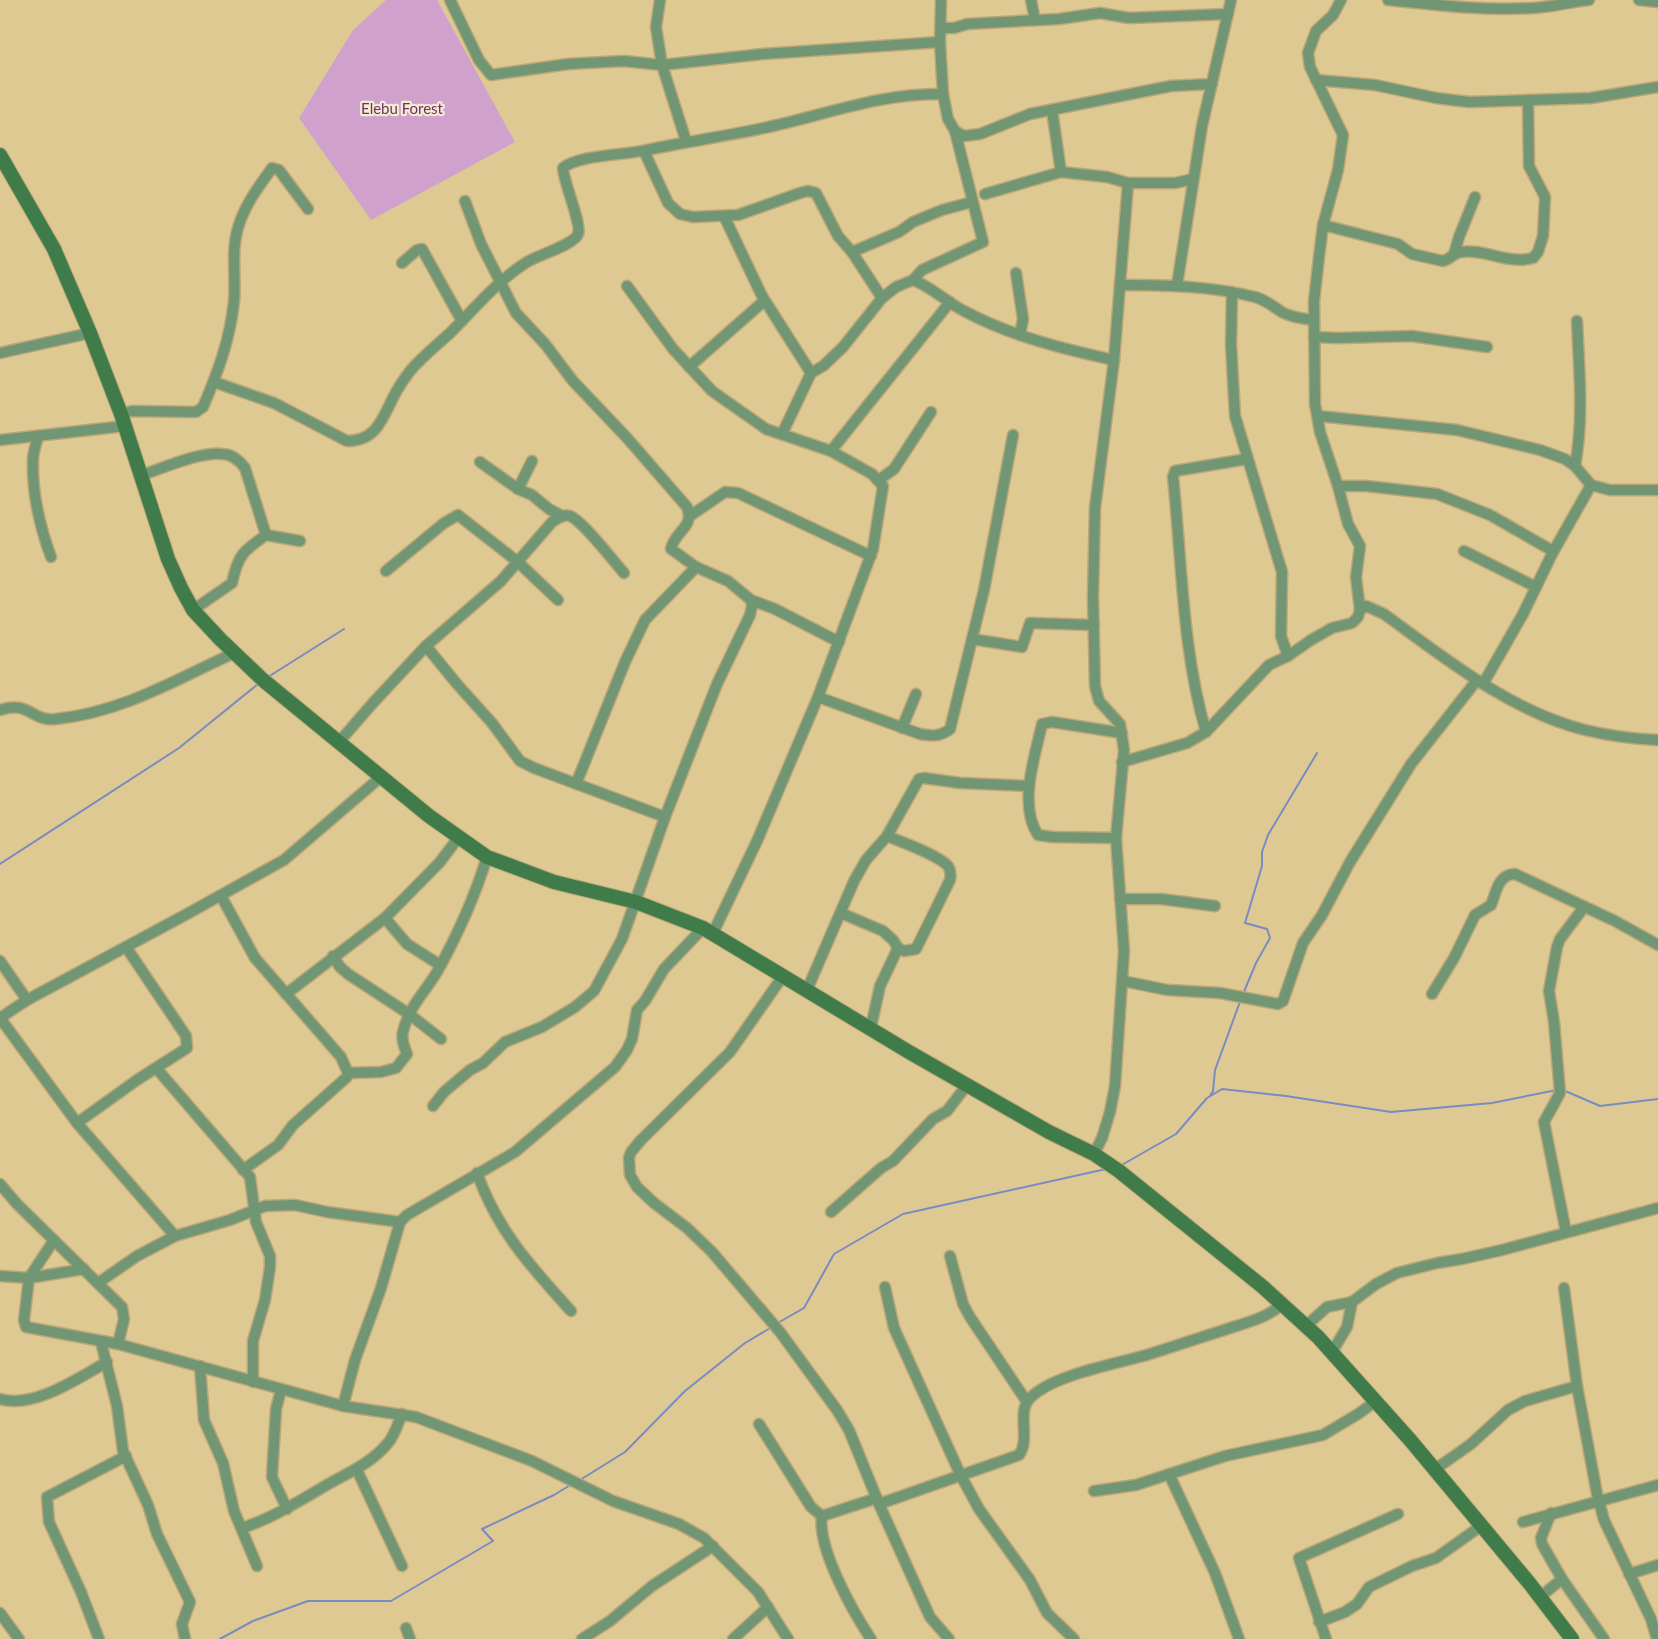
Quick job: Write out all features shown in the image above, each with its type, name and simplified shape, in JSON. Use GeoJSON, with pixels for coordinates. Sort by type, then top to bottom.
{"type":"FeatureCollection","features":[{"type":"Feature","properties":{"kind":"main road"},"geometry":{"type":"LineString","coordinates":[[0,155],[54,249],[90,333],[123,420],[168,559],[181,588],[193,610],[234,653],[263,680],[458,838],[487,856],[554,882],[636,902],[708,930],[967,1085],[1049,1132],[1094,1154],[1119,1171],[1282,1304],[1332,1352],[1481,1526],[1572,1639]]}},
{"type":"Feature","properties":{"kind":"street"},"geometry":{"type":"LineString","coordinates":[[450,0],[479,60],[491,75],[568,64],[624,61],[662,64],[784,52],[940,42]]}},
{"type":"Feature","properties":{"kind":"street"},"geometry":{"type":"LineString","coordinates":[[660,0],[656,27],[662,64],[686,141]]}},
{"type":"Feature","properties":{"kind":"street"},"geometry":{"type":"LineString","coordinates":[[782,434],[811,373],[823,366],[843,347],[882,298],[896,287],[913,280],[922,270],[983,242],[955,131],[948,119],[943,94],[940,42],[941,0]]}},
{"type":"Feature","properties":{"kind":"street"},"geometry":{"type":"LineString","coordinates":[[1031,0],[1035,21]]}},
{"type":"Feature","properties":{"kind":"street"},"geometry":{"type":"LineString","coordinates":[[1177,285],[1202,126],[1231,0]]}},
{"type":"Feature","properties":{"kind":"street"},"geometry":{"type":"LineString","coordinates":[[1122,762],[1187,743],[1206,732],[1269,664],[1288,656],[1332,628],[1352,623],[1358,617],[1360,610],[1356,577],[1360,546],[1348,524],[1320,432],[1315,404],[1314,301],[1323,225],[1338,170],[1343,135],[1310,68],[1308,53],[1316,31],[1333,15],[1341,0]]}},
{"type":"Feature","properties":{"kind":"street"},"geometry":{"type":"LineString","coordinates":[[1389,0],[1536,8],[1589,0]]}},
{"type":"Feature","properties":{"kind":"street"},"geometry":{"type":"LineString","coordinates":[[1639,0],[1658,2]]}},
{"type":"Feature","properties":{"kind":"street"},"geometry":{"type":"LineString","coordinates":[[940,28],[954,28],[967,24],[1059,19],[1100,13],[1129,18],[1228,14]]}},
{"type":"Feature","properties":{"kind":"street"},"geometry":{"type":"LineString","coordinates":[[1316,80],[1375,85],[1436,98],[1469,102],[1591,98],[1658,87]]}},
{"type":"Feature","properties":{"kind":"street"},"geometry":{"type":"LineString","coordinates":[[955,131],[964,136],[980,134],[1030,114],[1171,86],[1212,84]]}},
{"type":"Feature","properties":{"kind":"street"},"geometry":{"type":"LineString","coordinates":[[214,382],[274,403],[347,441],[367,438],[385,416],[396,392],[411,370],[462,321],[526,262],[572,242],[578,236],[579,226],[564,179],[563,168],[568,164],[764,128],[882,98],[943,94]]}},
{"type":"Feature","properties":{"kind":"street"},"geometry":{"type":"LineString","coordinates":[[1323,225],[1398,244],[1412,254],[1443,261],[1454,254],[1468,252],[1525,260],[1533,258],[1538,252],[1543,236],[1545,197],[1529,166],[1528,100]]}},
{"type":"Feature","properties":{"kind":"street"},"geometry":{"type":"LineString","coordinates":[[1052,110],[1061,172]]}},
{"type":"Feature","properties":{"kind":"street"},"geometry":{"type":"LineString","coordinates":[[644,151],[668,203],[680,214],[738,216],[800,193],[816,193],[838,236],[852,252],[882,298]]}},
{"type":"Feature","properties":{"kind":"street"},"geometry":{"type":"LineString","coordinates":[[0,440],[38,437],[123,420],[132,411],[196,412],[203,407],[224,357],[234,301],[235,243],[245,208],[272,168],[279,170],[308,209]]}},
{"type":"Feature","properties":{"kind":"street"},"geometry":{"type":"LineString","coordinates":[[985,194],[1061,172],[1107,177],[1128,183],[1175,183],[1193,179]]}},
{"type":"Feature","properties":{"kind":"street"},"geometry":{"type":"LineString","coordinates":[[1094,1154],[1102,1138],[1114,1086],[1125,951],[1116,838],[1124,750],[1122,733],[1116,717],[1099,701],[1094,667],[1094,626],[1095,508],[1114,360],[1128,183]]}},
{"type":"Feature","properties":{"kind":"street"},"geometry":{"type":"LineString","coordinates":[[1454,254],[1475,197]]}},
{"type":"Feature","properties":{"kind":"street"},"geometry":{"type":"LineString","coordinates":[[465,201],[481,244],[516,313],[545,344],[573,381],[628,439],[687,507],[689,522],[672,542],[671,549],[696,567],[728,581],[751,600],[775,609],[839,642]]}},
{"type":"Feature","properties":{"kind":"street"},"geometry":{"type":"LineString","coordinates":[[852,252],[899,232],[913,222],[942,210],[972,202]]}},
{"type":"Feature","properties":{"kind":"street"},"geometry":{"type":"LineString","coordinates":[[724,216],[764,301],[811,373]]}},
{"type":"Feature","properties":{"kind":"street"},"geometry":{"type":"LineString","coordinates":[[402,263],[417,250],[422,249],[462,321]]}},
{"type":"Feature","properties":{"kind":"street"},"geometry":{"type":"LineString","coordinates":[[1016,273],[1023,319],[1020,335]]}},
{"type":"Feature","properties":{"kind":"street"},"geometry":{"type":"LineString","coordinates":[[913,280],[924,284],[964,311],[1020,335],[1069,350],[1114,360]]}},
{"type":"Feature","properties":{"kind":"street"},"geometry":{"type":"LineString","coordinates":[[1120,285],[1177,285],[1232,292],[1259,297],[1275,306],[1279,311],[1314,320]]}},
{"type":"Feature","properties":{"kind":"street"},"geometry":{"type":"LineString","coordinates":[[343,1406],[355,1360],[381,1288],[400,1222],[407,1215],[515,1152],[615,1067],[632,1038],[637,1010],[664,969],[708,930],[757,842],[818,697],[871,556],[883,486],[879,480],[863,468],[831,451],[766,429],[712,392],[688,367],[627,286]]}},
{"type":"Feature","properties":{"kind":"street"},"geometry":{"type":"LineString","coordinates":[[1232,292],[1235,416],[1282,572],[1281,636],[1288,656]]}},
{"type":"Feature","properties":{"kind":"street"},"geometry":{"type":"LineString","coordinates":[[688,367],[764,301]]}},
{"type":"Feature","properties":{"kind":"street"},"geometry":{"type":"LineString","coordinates":[[831,451],[951,302]]}},
{"type":"Feature","properties":{"kind":"street"},"geometry":{"type":"LineString","coordinates":[[1575,466],[1581,404],[1577,321]]}},
{"type":"Feature","properties":{"kind":"street"},"geometry":{"type":"LineString","coordinates":[[0,353],[90,333]]}},
{"type":"Feature","properties":{"kind":"street"},"geometry":{"type":"LineString","coordinates":[[1314,337],[1412,336],[1487,348]]}},
{"type":"Feature","properties":{"kind":"street"},"geometry":{"type":"LineString","coordinates":[[879,480],[894,469],[931,412]]}},
{"type":"Feature","properties":{"kind":"street"},"geometry":{"type":"LineString","coordinates":[[1318,416],[1457,430],[1540,450],[1565,459],[1575,466],[1591,485],[1610,490],[1658,490]]}},
{"type":"Feature","properties":{"kind":"street"},"geometry":{"type":"LineString","coordinates":[[818,697],[902,728],[932,736],[943,735],[950,729],[984,590],[1013,435]]}},
{"type":"Feature","properties":{"kind":"street"},"geometry":{"type":"LineString","coordinates":[[38,437],[32,458],[34,481],[42,530],[51,557]]}},
{"type":"Feature","properties":{"kind":"street"},"geometry":{"type":"LineString","coordinates":[[140,476],[166,466],[212,455],[223,454],[239,460],[245,468],[266,535]]}},
{"type":"Feature","properties":{"kind":"street"},"geometry":{"type":"LineString","coordinates":[[1206,732],[1196,699],[1189,662],[1173,477],[1175,471],[1247,459]]}},
{"type":"Feature","properties":{"kind":"street"},"geometry":{"type":"LineString","coordinates":[[518,489],[532,461]]}},
{"type":"Feature","properties":{"kind":"street"},"geometry":{"type":"LineString","coordinates":[[480,462],[518,489],[532,495],[549,509],[562,516],[570,516],[583,527],[624,573]]}},
{"type":"Feature","properties":{"kind":"street"},"geometry":{"type":"LineString","coordinates":[[1123,981],[1167,990],[1220,993],[1278,1004],[1283,1001],[1302,943],[1322,915],[1350,862],[1411,764],[1480,682],[1523,614],[1553,551],[1591,485]]}},
{"type":"Feature","properties":{"kind":"street"},"geometry":{"type":"LineString","coordinates":[[1338,486],[1366,486],[1437,494],[1490,515],[1553,551]]}},
{"type":"Feature","properties":{"kind":"street"},"geometry":{"type":"LineString","coordinates":[[690,516],[725,492],[738,493],[871,556]]}},
{"type":"Feature","properties":{"kind":"street"},"geometry":{"type":"LineString","coordinates":[[386,571],[444,523],[458,515],[518,562],[558,600]]}},
{"type":"Feature","properties":{"kind":"street"},"geometry":{"type":"LineString","coordinates":[[339,742],[426,646],[501,581],[552,522],[562,516]]}},
{"type":"Feature","properties":{"kind":"street"},"geometry":{"type":"LineString","coordinates":[[193,610],[232,583],[236,562],[249,547],[266,535],[300,542]]}},
{"type":"Feature","properties":{"kind":"street"},"geometry":{"type":"LineString","coordinates":[[1464,551],[1536,587]]}},
{"type":"Feature","properties":{"kind":"street"},"geometry":{"type":"LineString","coordinates":[[576,784],[625,662],[645,620],[696,567]]}},
{"type":"Feature","properties":{"kind":"street"},"geometry":{"type":"LineString","coordinates":[[433,1106],[444,1092],[470,1070],[483,1063],[505,1042],[542,1027],[575,1007],[594,991],[622,939],[665,817],[717,684],[750,615],[751,600]]}},
{"type":"Feature","properties":{"kind":"street"},"geometry":{"type":"LineString","coordinates":[[1360,610],[1366,606],[1384,615],[1480,682],[1532,711],[1584,730],[1624,738],[1658,740]]}},
{"type":"Feature","properties":{"kind":"street"},"geometry":{"type":"LineString","coordinates":[[972,639],[1022,647],[1030,623],[1094,626]]}},
{"type":"Feature","properties":{"kind":"street"},"geometry":{"type":"LineString","coordinates":[[426,646],[492,723],[520,761],[665,817]]}},
{"type":"Feature","properties":{"kind":"street"},"geometry":{"type":"LineString","coordinates":[[0,710],[10,706],[20,707],[43,719],[56,720],[113,708],[156,691],[234,653]]}},
{"type":"Feature","properties":{"kind":"street"},"geometry":{"type":"LineString","coordinates":[[902,728],[916,694]]}},
{"type":"Feature","properties":{"kind":"street"},"geometry":{"type":"LineString","coordinates":[[1116,838],[1038,835],[1030,819],[1029,786],[1042,724],[1052,722],[1122,733]]}},
{"type":"Feature","properties":{"kind":"street"},"geometry":{"type":"LineString","coordinates":[[175,1236],[77,1123],[0,1018],[27,1000],[284,860],[381,776]]}},
{"type":"Feature","properties":{"kind":"street"},"geometry":{"type":"LineString","coordinates":[[807,990],[854,881],[866,860],[887,836],[919,779],[949,783],[1029,786]]}},
{"type":"Feature","properties":{"kind":"street"},"geometry":{"type":"LineString","coordinates":[[841,913],[883,931],[898,948],[909,952],[916,950],[950,880],[951,873],[941,861],[887,836]]}},
{"type":"Feature","properties":{"kind":"street"},"geometry":{"type":"LineString","coordinates":[[286,994],[385,918],[440,862],[458,838]]}},
{"type":"Feature","properties":{"kind":"street"},"geometry":{"type":"LineString","coordinates":[[348,1073],[381,1072],[396,1068],[407,1054],[402,1034],[409,1014],[440,965],[465,915],[487,856]]}},
{"type":"Feature","properties":{"kind":"street"},"geometry":{"type":"LineString","coordinates":[[1432,994],[1454,958],[1475,915],[1491,905],[1504,876],[1509,874],[1515,874],[1658,945]]}},
{"type":"Feature","properties":{"kind":"street"},"geometry":{"type":"LineString","coordinates":[[221,896],[255,958],[341,1057],[348,1073]]}},
{"type":"Feature","properties":{"kind":"street"},"geometry":{"type":"LineString","coordinates":[[1120,899],[1161,899],[1215,906]]}},
{"type":"Feature","properties":{"kind":"street"},"geometry":{"type":"LineString","coordinates":[[1566,1232],[1544,1122],[1560,1088],[1549,991],[1560,939],[1584,907]]}},
{"type":"Feature","properties":{"kind":"street"},"geometry":{"type":"LineString","coordinates":[[385,918],[407,944],[440,965]]}},
{"type":"Feature","properties":{"kind":"street"},"geometry":{"type":"LineString","coordinates":[[77,1123],[137,1080],[188,1048],[187,1039],[126,947]]}},
{"type":"Feature","properties":{"kind":"street"},"geometry":{"type":"LineString","coordinates":[[871,1027],[880,986],[898,948]]}},
{"type":"Feature","properties":{"kind":"street"},"geometry":{"type":"LineString","coordinates":[[333,956],[348,974],[409,1014],[441,1039]]}},
{"type":"Feature","properties":{"kind":"street"},"geometry":{"type":"LineString","coordinates":[[0,961],[27,1000]]}},
{"type":"Feature","properties":{"kind":"street"},"geometry":{"type":"LineString","coordinates":[[783,976],[730,1052],[631,1152],[630,1175],[654,1203],[687,1228],[712,1252],[780,1332],[837,1410],[849,1430],[930,1617],[949,1639]]}},
{"type":"Feature","properties":{"kind":"street"},"geometry":{"type":"LineString","coordinates":[[157,1069],[250,1178],[256,1222],[270,1256],[265,1300],[253,1341],[253,1382]]}},
{"type":"Feature","properties":{"kind":"street"},"geometry":{"type":"LineString","coordinates":[[243,1170],[278,1145],[293,1125],[339,1085],[348,1073]]}},
{"type":"Feature","properties":{"kind":"street"},"geometry":{"type":"LineString","coordinates":[[831,1212],[881,1168],[893,1161],[933,1119],[947,1111],[967,1085]]}},
{"type":"Feature","properties":{"kind":"street"},"geometry":{"type":"LineString","coordinates":[[477,1173],[485,1197],[506,1233],[525,1260],[571,1311]]}},
{"type":"Feature","properties":{"kind":"street"},"geometry":{"type":"LineString","coordinates":[[0,1184],[122,1307],[124,1319],[118,1344]]}},
{"type":"Feature","properties":{"kind":"street"},"geometry":{"type":"LineString","coordinates":[[98,1283],[137,1256],[175,1236],[230,1220],[265,1206],[295,1205],[400,1222]]}},
{"type":"Feature","properties":{"kind":"street"},"geometry":{"type":"LineString","coordinates":[[1306,1326],[1327,1306],[1352,1302],[1376,1284],[1397,1274],[1437,1263],[1502,1250],[1658,1208]]}},
{"type":"Feature","properties":{"kind":"street"},"geometry":{"type":"LineString","coordinates":[[54,1240],[29,1278],[24,1320],[26,1327],[118,1344],[343,1406],[402,1414],[532,1461],[614,1501],[679,1524],[704,1538],[758,1592],[788,1639]]}},
{"type":"Feature","properties":{"kind":"street"},"geometry":{"type":"LineString","coordinates":[[950,1256],[963,1304],[1027,1402]]}},
{"type":"Feature","properties":{"kind":"street"},"geometry":{"type":"LineString","coordinates":[[0,1276],[29,1278],[84,1269]]}},
{"type":"Feature","properties":{"kind":"street"},"geometry":{"type":"LineString","coordinates":[[885,1287],[894,1328],[961,1476],[979,1509],[1030,1580],[1047,1613],[1074,1639]]}},
{"type":"Feature","properties":{"kind":"street"},"geometry":{"type":"LineString","coordinates":[[1564,1288],[1577,1386],[1604,1520],[1651,1619],[1657,1639]]}},
{"type":"Feature","properties":{"kind":"street"},"geometry":{"type":"LineString","coordinates":[[1332,1352],[1347,1327],[1352,1302]]}},
{"type":"Feature","properties":{"kind":"street"},"geometry":{"type":"LineString","coordinates":[[822,1516],[961,1476],[1019,1455],[1022,1451],[1027,1402],[1034,1394],[1063,1379],[1249,1322],[1274,1312],[1282,1304]]}},
{"type":"Feature","properties":{"kind":"street"},"geometry":{"type":"LineString","coordinates":[[102,1341],[126,1456],[157,1534],[190,1602],[182,1624],[185,1639]]}},
{"type":"Feature","properties":{"kind":"street"},"geometry":{"type":"LineString","coordinates":[[0,1399],[13,1401],[51,1393],[107,1362]]}},
{"type":"Feature","properties":{"kind":"street"},"geometry":{"type":"LineString","coordinates":[[200,1366],[204,1388],[204,1420],[223,1463],[234,1510],[257,1566]]}},
{"type":"Feature","properties":{"kind":"street"},"geometry":{"type":"LineString","coordinates":[[1434,1470],[1471,1444],[1508,1410],[1525,1401],[1577,1386]]}},
{"type":"Feature","properties":{"kind":"street"},"geometry":{"type":"LineString","coordinates":[[281,1390],[276,1409],[272,1477],[287,1509]]}},
{"type":"Feature","properties":{"kind":"street"},"geometry":{"type":"LineString","coordinates":[[1094,1491],[1136,1485],[1226,1456],[1323,1435],[1376,1401]]}},
{"type":"Feature","properties":{"kind":"street"},"geometry":{"type":"LineString","coordinates":[[242,1528],[266,1520],[357,1470],[378,1454],[391,1440],[402,1414]]}},
{"type":"Feature","properties":{"kind":"street"},"geometry":{"type":"LineString","coordinates":[[759,1424],[811,1507],[822,1516]]}},
{"type":"Feature","properties":{"kind":"street"},"geometry":{"type":"LineString","coordinates":[[99,1639],[49,1521],[47,1497],[126,1456]]}},
{"type":"Feature","properties":{"kind":"street"},"geometry":{"type":"LineString","coordinates":[[357,1470],[402,1566]]}},
{"type":"Feature","properties":{"kind":"street"},"geometry":{"type":"LineString","coordinates":[[1170,1474],[1215,1573],[1239,1639]]}},
{"type":"Feature","properties":{"kind":"street"},"geometry":{"type":"LineString","coordinates":[[1523,1522],[1658,1485]]}},
{"type":"Feature","properties":{"kind":"street"},"geometry":{"type":"LineString","coordinates":[[1551,1513],[1541,1538],[1542,1544],[1562,1579],[1604,1639]]}},
{"type":"Feature","properties":{"kind":"street"},"geometry":{"type":"LineString","coordinates":[[1326,1639],[1299,1558],[1398,1514]]}},
{"type":"Feature","properties":{"kind":"street"},"geometry":{"type":"LineString","coordinates":[[822,1516],[821,1528],[848,1602],[871,1639]]}},
{"type":"Feature","properties":{"kind":"street"},"geometry":{"type":"LineString","coordinates":[[1319,1622],[1345,1612],[1357,1604],[1369,1587],[1412,1566],[1436,1558],[1481,1526]]}},
{"type":"Feature","properties":{"kind":"street"},"geometry":{"type":"LineString","coordinates":[[582,1639],[610,1621],[652,1586],[713,1546]]}},
{"type":"Feature","properties":{"kind":"street"},"geometry":{"type":"LineString","coordinates":[[1629,1574],[1658,1565]]}},
{"type":"Feature","properties":{"kind":"street"},"geometry":{"type":"LineString","coordinates":[[1540,1597],[1562,1579]]}},
{"type":"Feature","properties":{"kind":"street"},"geometry":{"type":"LineString","coordinates":[[734,1639],[768,1607]]}},
{"type":"Feature","properties":{"kind":"street"},"geometry":{"type":"LineString","coordinates":[[0,1612],[20,1639]]}},
{"type":"Feature","properties":{"kind":"street"},"geometry":{"type":"LineString","coordinates":[[406,1628],[410,1639]]}},
{"type":"Feature","properties":{"kind":"green space","name":"Elebu Forest"},"geometry":{"type":"Polygon","coordinates":[[[386,0],[437,0],[515,142],[371,220],[299,118],[353,30],[386,0]]]}},
{"type":"Feature","properties":{"kind":"waterway"},"geometry":{"type":"LineString","coordinates":[[268,677],[344,629]]}},
{"type":"Feature","properties":{"kind":"waterway"},"geometry":{"type":"LineString","coordinates":[[0,864],[179,748],[258,684]]}},
{"type":"Feature","properties":{"kind":"waterway"},"geometry":{"type":"LineString","coordinates":[[1243,994],[1270,938],[1267,929],[1245,923],[1262,866],[1262,852],[1268,835],[1317,753]]}},
{"type":"Feature","properties":{"kind":"waterway"},"geometry":{"type":"LineString","coordinates":[[1210,1096],[1213,1091],[1215,1070],[1241,999]]}},
{"type":"Feature","properties":{"kind":"waterway"},"geometry":{"type":"LineString","coordinates":[[1120,1166],[1176,1134],[1207,1098],[1222,1089],[1391,1112],[1492,1103],[1557,1090]]}},
{"type":"Feature","properties":{"kind":"waterway"},"geometry":{"type":"LineString","coordinates":[[1563,1090],[1600,1106],[1658,1099]]}},
{"type":"Feature","properties":{"kind":"waterway"},"geometry":{"type":"LineString","coordinates":[[776,1324],[804,1308],[834,1254],[903,1214],[1106,1169]]}},
{"type":"Feature","properties":{"kind":"waterway"},"geometry":{"type":"LineString","coordinates":[[580,1480],[625,1452],[685,1391],[745,1343],[772,1327]]}},
{"type":"Feature","properties":{"kind":"waterway"},"geometry":{"type":"LineString","coordinates":[[220,1639],[253,1621],[308,1601],[391,1601],[493,1541],[482,1529],[572,1484]]}}]}
